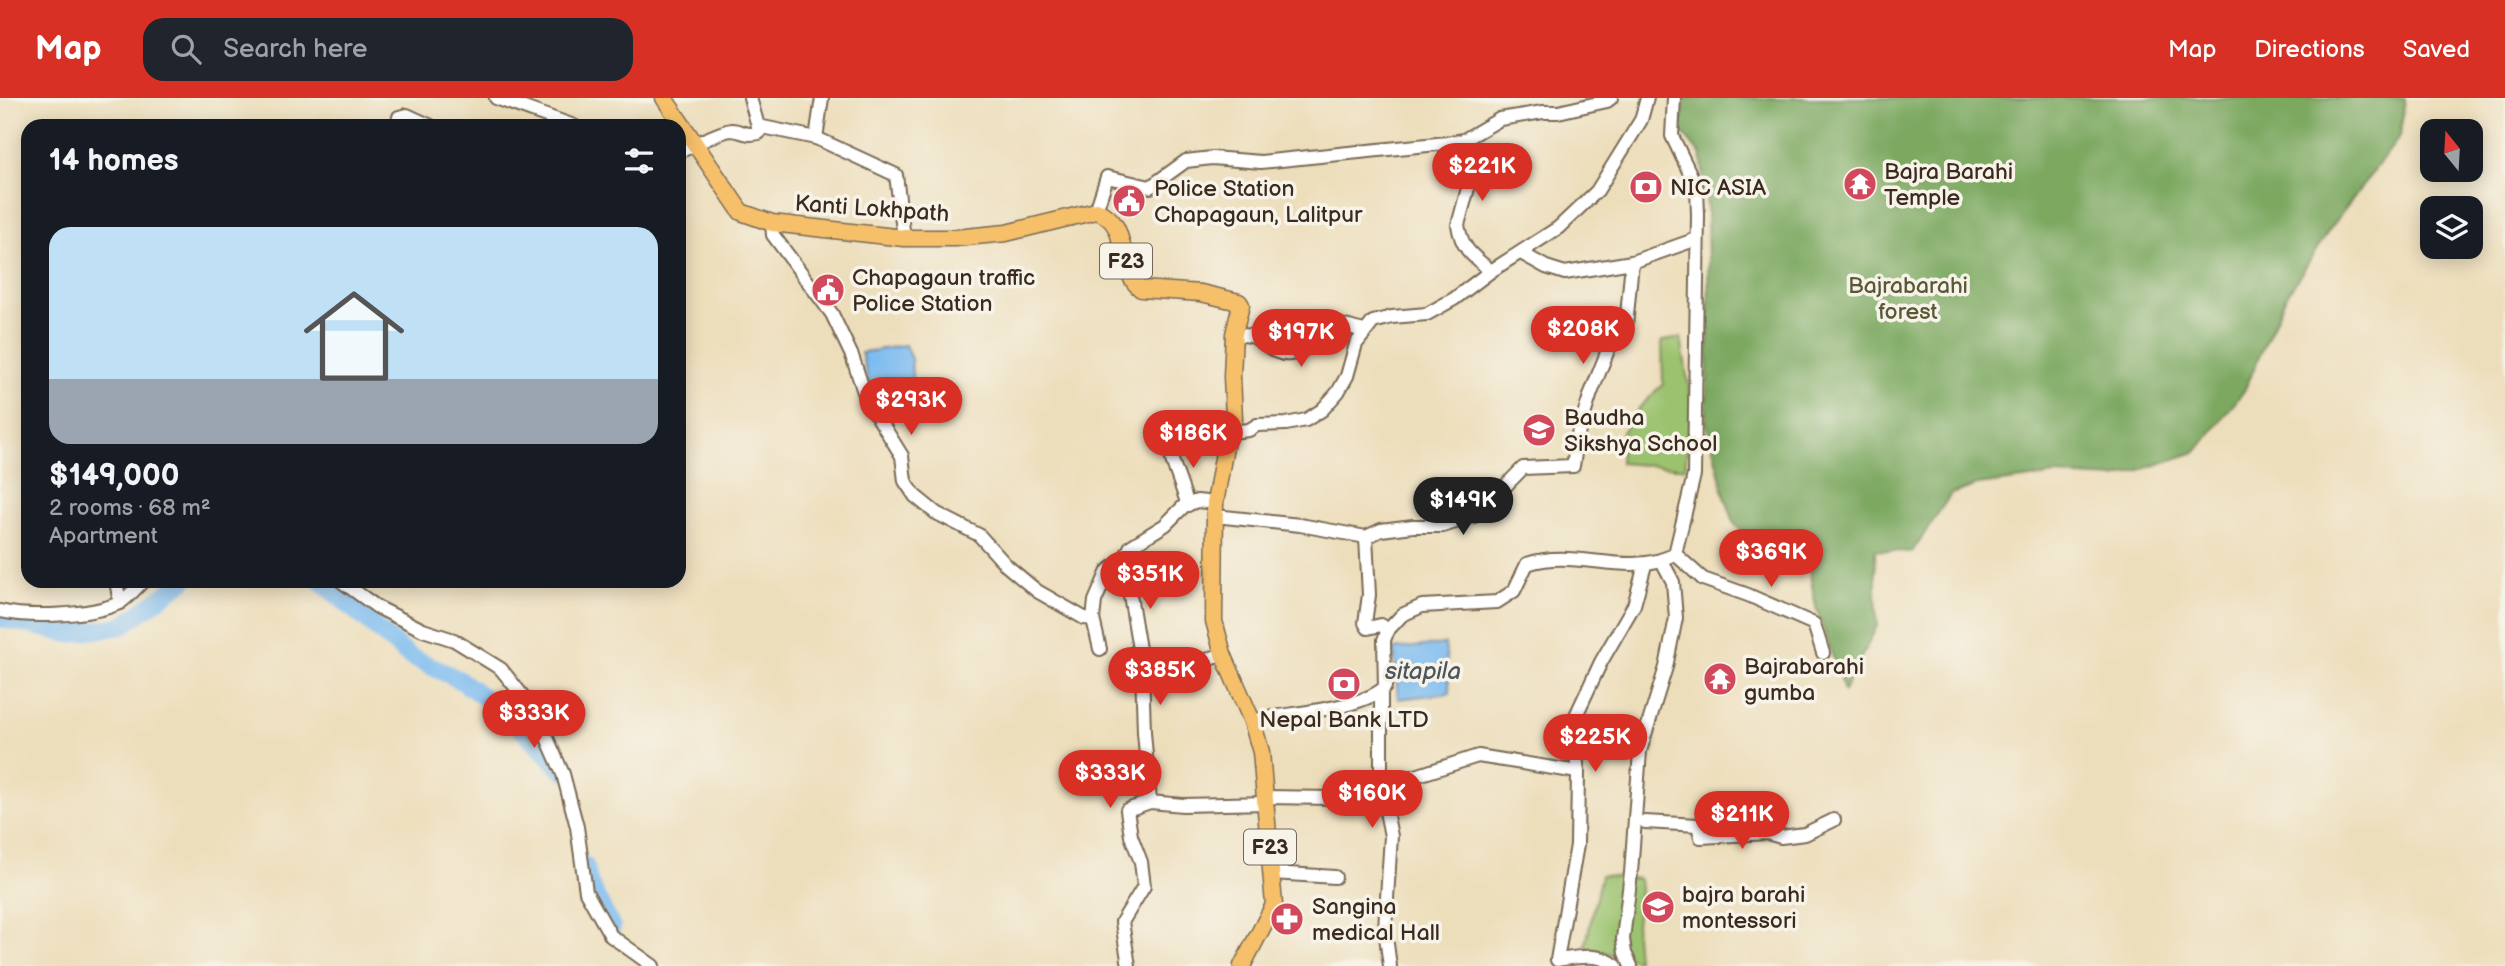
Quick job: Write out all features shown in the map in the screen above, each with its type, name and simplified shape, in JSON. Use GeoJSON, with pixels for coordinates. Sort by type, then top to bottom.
{"type":"FeatureCollection","features":[{"type":"Feature","properties":{"kind":"main road","name":"Kanti Lokhpath"},"geometry":{"type":"LineString","coordinates":[[664,98],[679,119]]}},
{"type":"Feature","properties":{"kind":"main road","name":"Kanti Lokhpath"},"geometry":{"type":"LineString","coordinates":[[686,130],[741,212],[772,223],[904,238],[955,238],[1006,233],[1096,211]]}},
{"type":"Feature","properties":{"kind":"main road","name":"F23"},"geometry":{"type":"LineString","coordinates":[[1096,211],[1107,214],[1115,223],[1134,284],[1147,291],[1201,293],[1239,302],[1241,309],[1234,334],[1231,376],[1234,419],[1226,441],[1215,510],[1214,621],[1223,654],[1252,721],[1261,752],[1273,905],[1242,966]]}},
{"type":"Feature","properties":{"kind":"street"},"geometry":{"type":"LineString","coordinates":[[496,98],[554,119]]}},
{"type":"Feature","properties":{"kind":"street"},"geometry":{"type":"LineString","coordinates":[[686,149],[733,130],[746,136],[759,133],[750,98]]}},
{"type":"Feature","properties":{"kind":"street"},"geometry":{"type":"LineString","coordinates":[[816,138],[822,98]]}},
{"type":"Feature","properties":{"kind":"street"},"geometry":{"type":"LineString","coordinates":[[1096,211],[1107,177],[1150,187],[1186,161],[1212,158],[1261,162],[1464,140],[1500,119],[1558,112],[1607,102],[1611,98]]}},
{"type":"Feature","properties":{"kind":"street"},"geometry":{"type":"LineString","coordinates":[[1231,432],[1249,430],[1257,425],[1306,420],[1322,411],[1338,392],[1347,376],[1356,344],[1373,322],[1427,314],[1454,299],[1558,228],[1597,191],[1641,120],[1647,98]]}},
{"type":"Feature","properties":{"kind":"street"},"geometry":{"type":"LineString","coordinates":[[1252,721],[1355,702],[1381,691],[1385,687],[1384,640],[1388,630],[1402,615],[1422,606],[1497,602],[1514,591],[1527,564],[1537,560],[1645,565],[1675,554],[1694,475],[1698,239],[1697,188],[1672,136],[1674,98]]}},
{"type":"Feature","properties":{"kind":"street"},"geometry":{"type":"LineString","coordinates":[[399,119],[407,115],[416,119]]}},
{"type":"Feature","properties":{"kind":"street"},"geometry":{"type":"LineString","coordinates":[[758,126],[816,138],[895,175],[904,238]]}},
{"type":"Feature","properties":{"kind":"street"},"geometry":{"type":"LineString","coordinates":[[1464,140],[1471,161],[1471,177],[1458,225],[1464,247],[1492,271]]}},
{"type":"Feature","properties":{"kind":"street"},"geometry":{"type":"LineString","coordinates":[[772,223],[773,235],[800,267],[832,314],[852,356],[866,398],[902,456],[905,481],[915,496],[936,513],[979,535],[1007,566],[1037,591],[1078,615],[1093,619]]}},
{"type":"Feature","properties":{"kind":"street"},"geometry":{"type":"LineString","coordinates":[[1521,253],[1546,267],[1565,273],[1632,262],[1698,239]]}},
{"type":"Feature","properties":{"kind":"street"},"geometry":{"type":"LineString","coordinates":[[1100,649],[1093,619],[1095,601],[1108,571],[1124,559],[1131,546],[1166,525],[1175,514],[1197,501],[1215,510],[1366,537],[1381,530],[1443,526],[1477,516],[1523,468],[1573,466],[1578,434],[1609,345],[1626,326],[1632,262]]}},
{"type":"Feature","properties":{"kind":"street"},"geometry":{"type":"LineString","coordinates":[[1234,334],[1252,336],[1276,353],[1291,354],[1303,351],[1310,345],[1319,327],[1326,323],[1364,331]]}},
{"type":"Feature","properties":{"kind":"street"},"geometry":{"type":"LineString","coordinates":[[1173,436],[1172,460],[1188,505]]}},
{"type":"Feature","properties":{"kind":"street"},"geometry":{"type":"LineString","coordinates":[[1366,537],[1369,595],[1365,623],[1368,628],[1381,625],[1388,630]]}},
{"type":"Feature","properties":{"kind":"street"},"geometry":{"type":"LineString","coordinates":[[1675,554],[1703,579],[1814,624],[1823,653]]}},
{"type":"Feature","properties":{"kind":"street"},"geometry":{"type":"LineString","coordinates":[[1124,559],[1142,667],[1143,733],[1150,802]]}},
{"type":"Feature","properties":{"kind":"street"},"geometry":{"type":"LineString","coordinates":[[1631,966],[1623,939],[1640,751],[1666,667],[1676,618],[1673,583],[1662,561]]}},
{"type":"Feature","properties":{"kind":"street"},"geometry":{"type":"LineString","coordinates":[[1616,966],[1608,960],[1589,956],[1557,963],[1577,845],[1578,772],[1572,724],[1601,662],[1634,605],[1645,565]]}},
{"type":"Feature","properties":{"kind":"street"},"geometry":{"type":"LineString","coordinates":[[117,588],[120,603]]}},
{"type":"Feature","properties":{"kind":"street"},"geometry":{"type":"LineString","coordinates":[[0,611],[13,614],[76,614],[120,603],[136,588]]}},
{"type":"Feature","properties":{"kind":"street"},"geometry":{"type":"LineString","coordinates":[[351,588],[377,607],[423,630],[454,640],[501,669],[535,711],[564,774],[577,827],[586,892],[611,936],[653,966]]}},
{"type":"Feature","properties":{"kind":"street"},"geometry":{"type":"LineString","coordinates":[[1142,667],[1182,669],[1223,654]]}},
{"type":"Feature","properties":{"kind":"street"},"geometry":{"type":"LineString","coordinates":[[1381,691],[1381,787],[1391,836],[1385,929],[1390,966]]}},
{"type":"Feature","properties":{"kind":"street"},"geometry":{"type":"LineString","coordinates":[[1129,966],[1122,922],[1144,886],[1141,862],[1131,836],[1127,810],[1150,802],[1183,805],[1332,798],[1381,787],[1478,756],[1578,772]]}},
{"type":"Feature","properties":{"kind":"street"},"geometry":{"type":"LineString","coordinates":[[1645,821],[1698,825],[1700,837],[1767,833],[1781,837],[1805,834],[1834,820]]}},
{"type":"Feature","properties":{"kind":"street"},"geometry":{"type":"LineString","coordinates":[[1272,873],[1335,877]]}},
{"type":"Feature","properties":{"kind":"green space","name":"Bajrabarahi forest"},"geometry":{"type":"Polygon","coordinates":[[[1685,98],[2405,98],[2400,136],[2330,229],[2285,298],[2244,391],[2196,452],[2116,478],[2055,475],[1978,485],[1951,494],[1912,552],[1875,550],[1877,626],[1844,691],[1816,607],[1806,553],[1752,540],[1735,525],[1725,497],[1706,421],[1709,316],[1707,207],[1701,155],[1680,130],[1685,98]]]}},
{"type":"Feature","properties":{"kind":"green space"},"geometry":{"type":"Polygon","coordinates":[[[1681,338],[1692,406],[1685,468],[1620,463],[1622,432],[1640,407],[1663,384],[1662,341],[1681,338]]]}},
{"type":"Feature","properties":{"kind":"green space"},"geometry":{"type":"Polygon","coordinates":[[[1601,875],[1639,879],[1635,934],[1637,960],[1585,948],[1601,875]]]}},
{"type":"Feature","properties":{"kind":"water"},"geometry":{"type":"Polygon","coordinates":[[[905,345],[911,359],[913,392],[874,401],[861,353],[905,345]]]}},
{"type":"Feature","properties":{"kind":"water","name":"sitapila"},"geometry":{"type":"Polygon","coordinates":[[[1445,644],[1450,693],[1398,699],[1394,649],[1445,644]]]}},
{"type":"Feature","properties":{"kind":"waterway"},"geometry":{"type":"LineString","coordinates":[[0,618],[69,634],[122,626],[174,588]]}},
{"type":"Feature","properties":{"kind":"waterway"},"geometry":{"type":"LineString","coordinates":[[328,588],[409,656],[460,680],[505,713],[564,772]]}},
{"type":"Feature","properties":{"kind":"waterway"},"geometry":{"type":"LineString","coordinates":[[585,866],[590,885],[612,927]]}},
{"type":"Feature","properties":{"kind":"place","name":"Bajra Barahi Temple"},"geometry":{"type":"Point","coordinates":[1860,184]}},
{"type":"Feature","properties":{"kind":"place","name":"NIC ASIA"},"geometry":{"type":"Point","coordinates":[1646,187]}},
{"type":"Feature","properties":{"kind":"place","name":"Police Station Chapagaun, Lalitpur"},"geometry":{"type":"Point","coordinates":[1129,201]}},
{"type":"Feature","properties":{"kind":"place","name":"Chapagaun traffic Police Station"},"geometry":{"type":"Point","coordinates":[828,290]}},
{"type":"Feature","properties":{"kind":"place","name":"Baudha Sikshya School"},"geometry":{"type":"Point","coordinates":[1539,430]}},
{"type":"Feature","properties":{"kind":"place","name":"Bajrabarahi gumba"},"geometry":{"type":"Point","coordinates":[1720,679]}},
{"type":"Feature","properties":{"kind":"place","name":"Nepal Bank LTD"},"geometry":{"type":"Point","coordinates":[1344,684]}},
{"type":"Feature","properties":{"kind":"place","name":"bajra barahi montessori"},"geometry":{"type":"Point","coordinates":[1658,907]}},
{"type":"Feature","properties":{"kind":"place","name":"Sangina medical Hall"},"geometry":{"type":"Point","coordinates":[1287,919]}}]}
